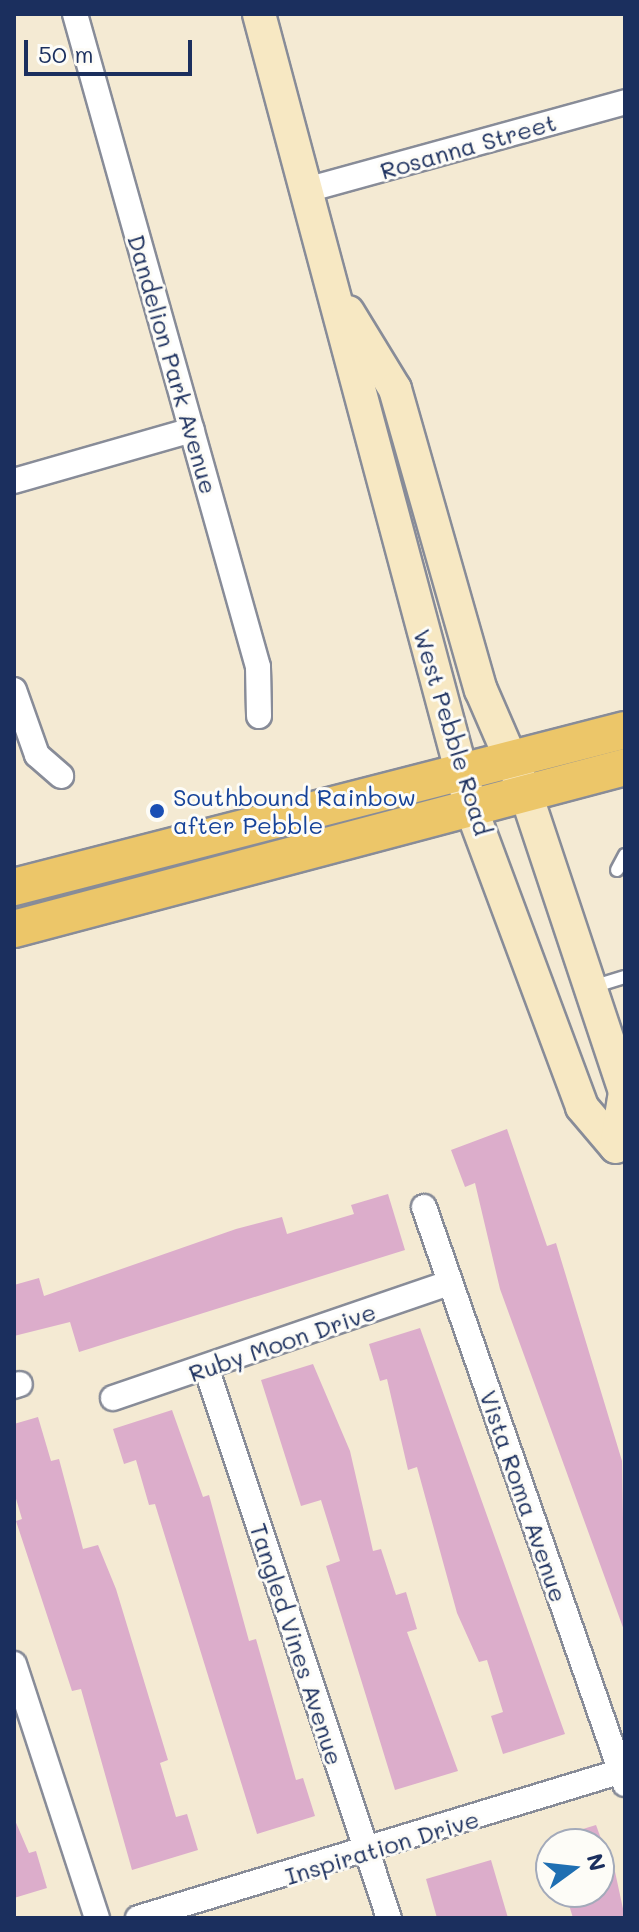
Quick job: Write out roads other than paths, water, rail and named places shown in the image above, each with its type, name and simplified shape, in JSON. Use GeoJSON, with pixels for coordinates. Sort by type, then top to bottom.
{"type":"FeatureCollection","features":[{"type":"Feature","properties":{"kind":"main road"},"geometry":{"type":"LineString","coordinates":[[14,929],[466,792],[510,761],[625,730]]}},
{"type":"Feature","properties":{"kind":"main road"},"geometry":{"type":"LineString","coordinates":[[17,890],[466,792],[526,794],[625,767]]}},
{"type":"Feature","properties":{"kind":"street","name":"Dandelion Park Avenue"},"geometry":{"type":"LineString","coordinates":[[75,14],[258,667],[259,716]]}},
{"type":"Feature","properties":{"kind":"street","name":"West Pebble Road"},"geometry":{"type":"LineString","coordinates":[[259,14],[340,299],[352,382],[466,792],[582,1107],[620,1160]]}},
{"type":"Feature","properties":{"kind":"street","name":"Rosanna Street"},"geometry":{"type":"LineString","coordinates":[[310,189],[625,102]]}},
{"type":"Feature","properties":{"kind":"street","name":"West Pebble Road"},"geometry":{"type":"LineString","coordinates":[[340,299],[395,389],[481,690],[526,794],[592,987],[625,1092],[620,1160]]}},
{"type":"Feature","properties":{"kind":"street"},"geometry":{"type":"LineString","coordinates":[[14,481],[192,430]]}},
{"type":"Feature","properties":{"kind":"street"},"geometry":{"type":"LineString","coordinates":[[14,690],[37,755],[61,776]]}},
{"type":"Feature","properties":{"kind":"street","name":"Vista Roma Avenue"},"geometry":{"type":"LineString","coordinates":[[424,1207],[624,1775]]}},
{"type":"Feature","properties":{"kind":"street","name":"Ruby Moon Drive"},"geometry":{"type":"LineString","coordinates":[[113,1398],[207,1370],[449,1283]]}},
{"type":"Feature","properties":{"kind":"street","name":"Tangled Vines Avenue"},"geometry":{"type":"LineString","coordinates":[[207,1370],[389,1918]]}},
{"type":"Feature","properties":{"kind":"street"},"geometry":{"type":"LineString","coordinates":[[14,1664],[97,1918]]}},
{"type":"Feature","properties":{"kind":"street","name":"Inspiration Drive"},"geometry":{"type":"LineString","coordinates":[[138,1918],[624,1775]]}},
{"type":"Feature","properties":{"kind":"lane"},"geometry":{"type":"LineString","coordinates":[[617,870],[625,855]]}},
{"type":"Feature","properties":{"kind":"lane"},"geometry":{"type":"LineString","coordinates":[[592,987],[625,977]]}},
{"type":"Feature","properties":{"kind":"place","name":"Southbound Rainbow after Pebble"},"geometry":{"type":"Point","coordinates":[157,811]}}]}
